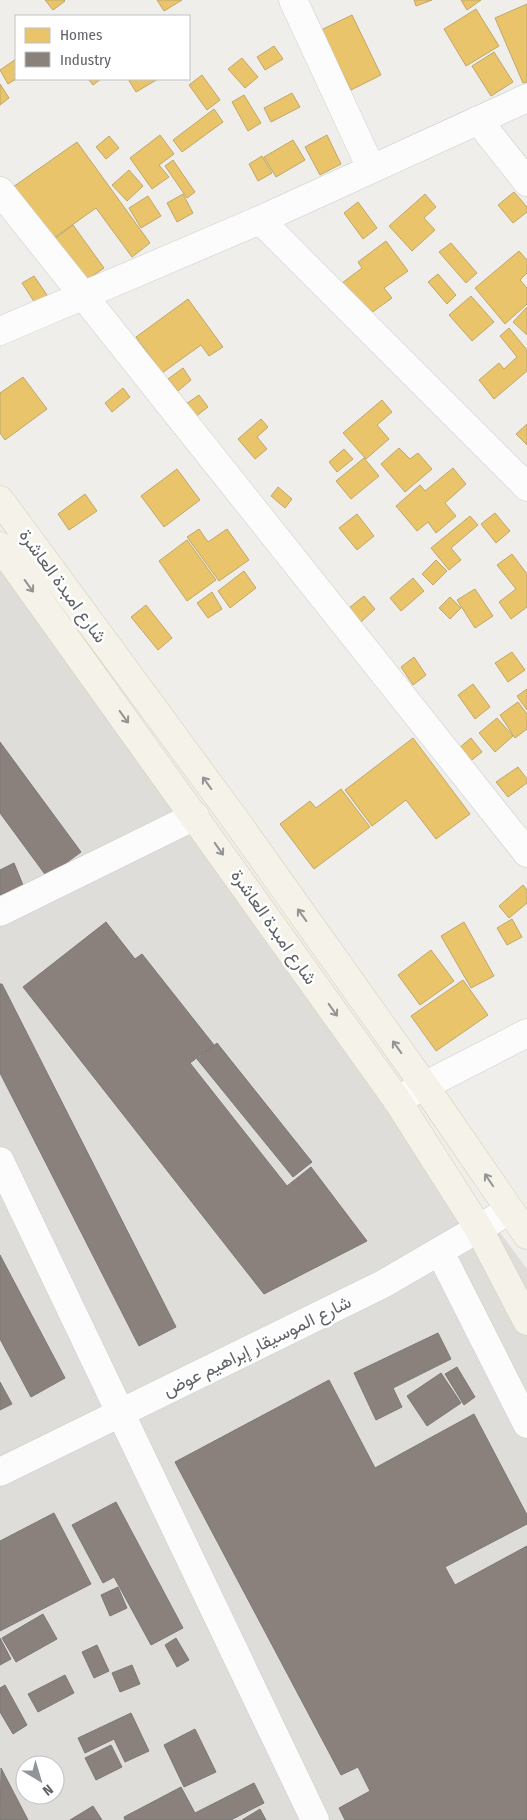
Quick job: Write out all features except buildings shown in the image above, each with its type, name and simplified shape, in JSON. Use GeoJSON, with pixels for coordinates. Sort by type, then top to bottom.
{"type":"FeatureCollection","features":[{"type":"Feature","properties":{"kind":"main road","name":"شارع امبدة العاشرة"},"geometry":{"type":"LineString","coordinates":[[0,500],[228,810],[424,1085],[527,1235]]}},
{"type":"Feature","properties":{"kind":"main road","name":"شارع امبدة العاشرة"},"geometry":{"type":"LineString","coordinates":[[0,546],[196,816],[397,1100],[478,1229],[527,1321]]}},
{"type":"Feature","properties":{"kind":"street"},"geometry":{"type":"LineString","coordinates":[[293,0],[371,168]]}},
{"type":"Feature","properties":{"kind":"street"},"geometry":{"type":"LineString","coordinates":[[0,331],[260,220],[527,98]]}},
{"type":"Feature","properties":{"kind":"street"},"geometry":{"type":"LineString","coordinates":[[478,120],[527,182]]}},
{"type":"Feature","properties":{"kind":"street"},"geometry":{"type":"LineString","coordinates":[[0,191],[527,853]]}},
{"type":"Feature","properties":{"kind":"street"},"geometry":{"type":"LineString","coordinates":[[260,220],[527,487]]}},
{"type":"Feature","properties":{"kind":"street"},"geometry":{"type":"LineString","coordinates":[[0,912],[196,816]]}},
{"type":"Feature","properties":{"kind":"street"},"geometry":{"type":"LineString","coordinates":[[397,1100],[527,1032]]}},
{"type":"Feature","properties":{"kind":"street"},"geometry":{"type":"LineString","coordinates":[[0,1160],[315,1820]]}},
{"type":"Feature","properties":{"kind":"street","name":"شارع الموسيقار إبراهيم عوض"},"geometry":{"type":"LineString","coordinates":[[0,1472],[382,1284],[510,1210]]}},
{"type":"Feature","properties":{"kind":"street"},"geometry":{"type":"LineString","coordinates":[[440,1252],[527,1424]]}},
{"type":"Feature","properties":{"kind":"shaded area"},"geometry":{"type":"Polygon","coordinates":[[[0,555],[527,1269],[527,1820],[0,1820],[0,555]]]}}]}
